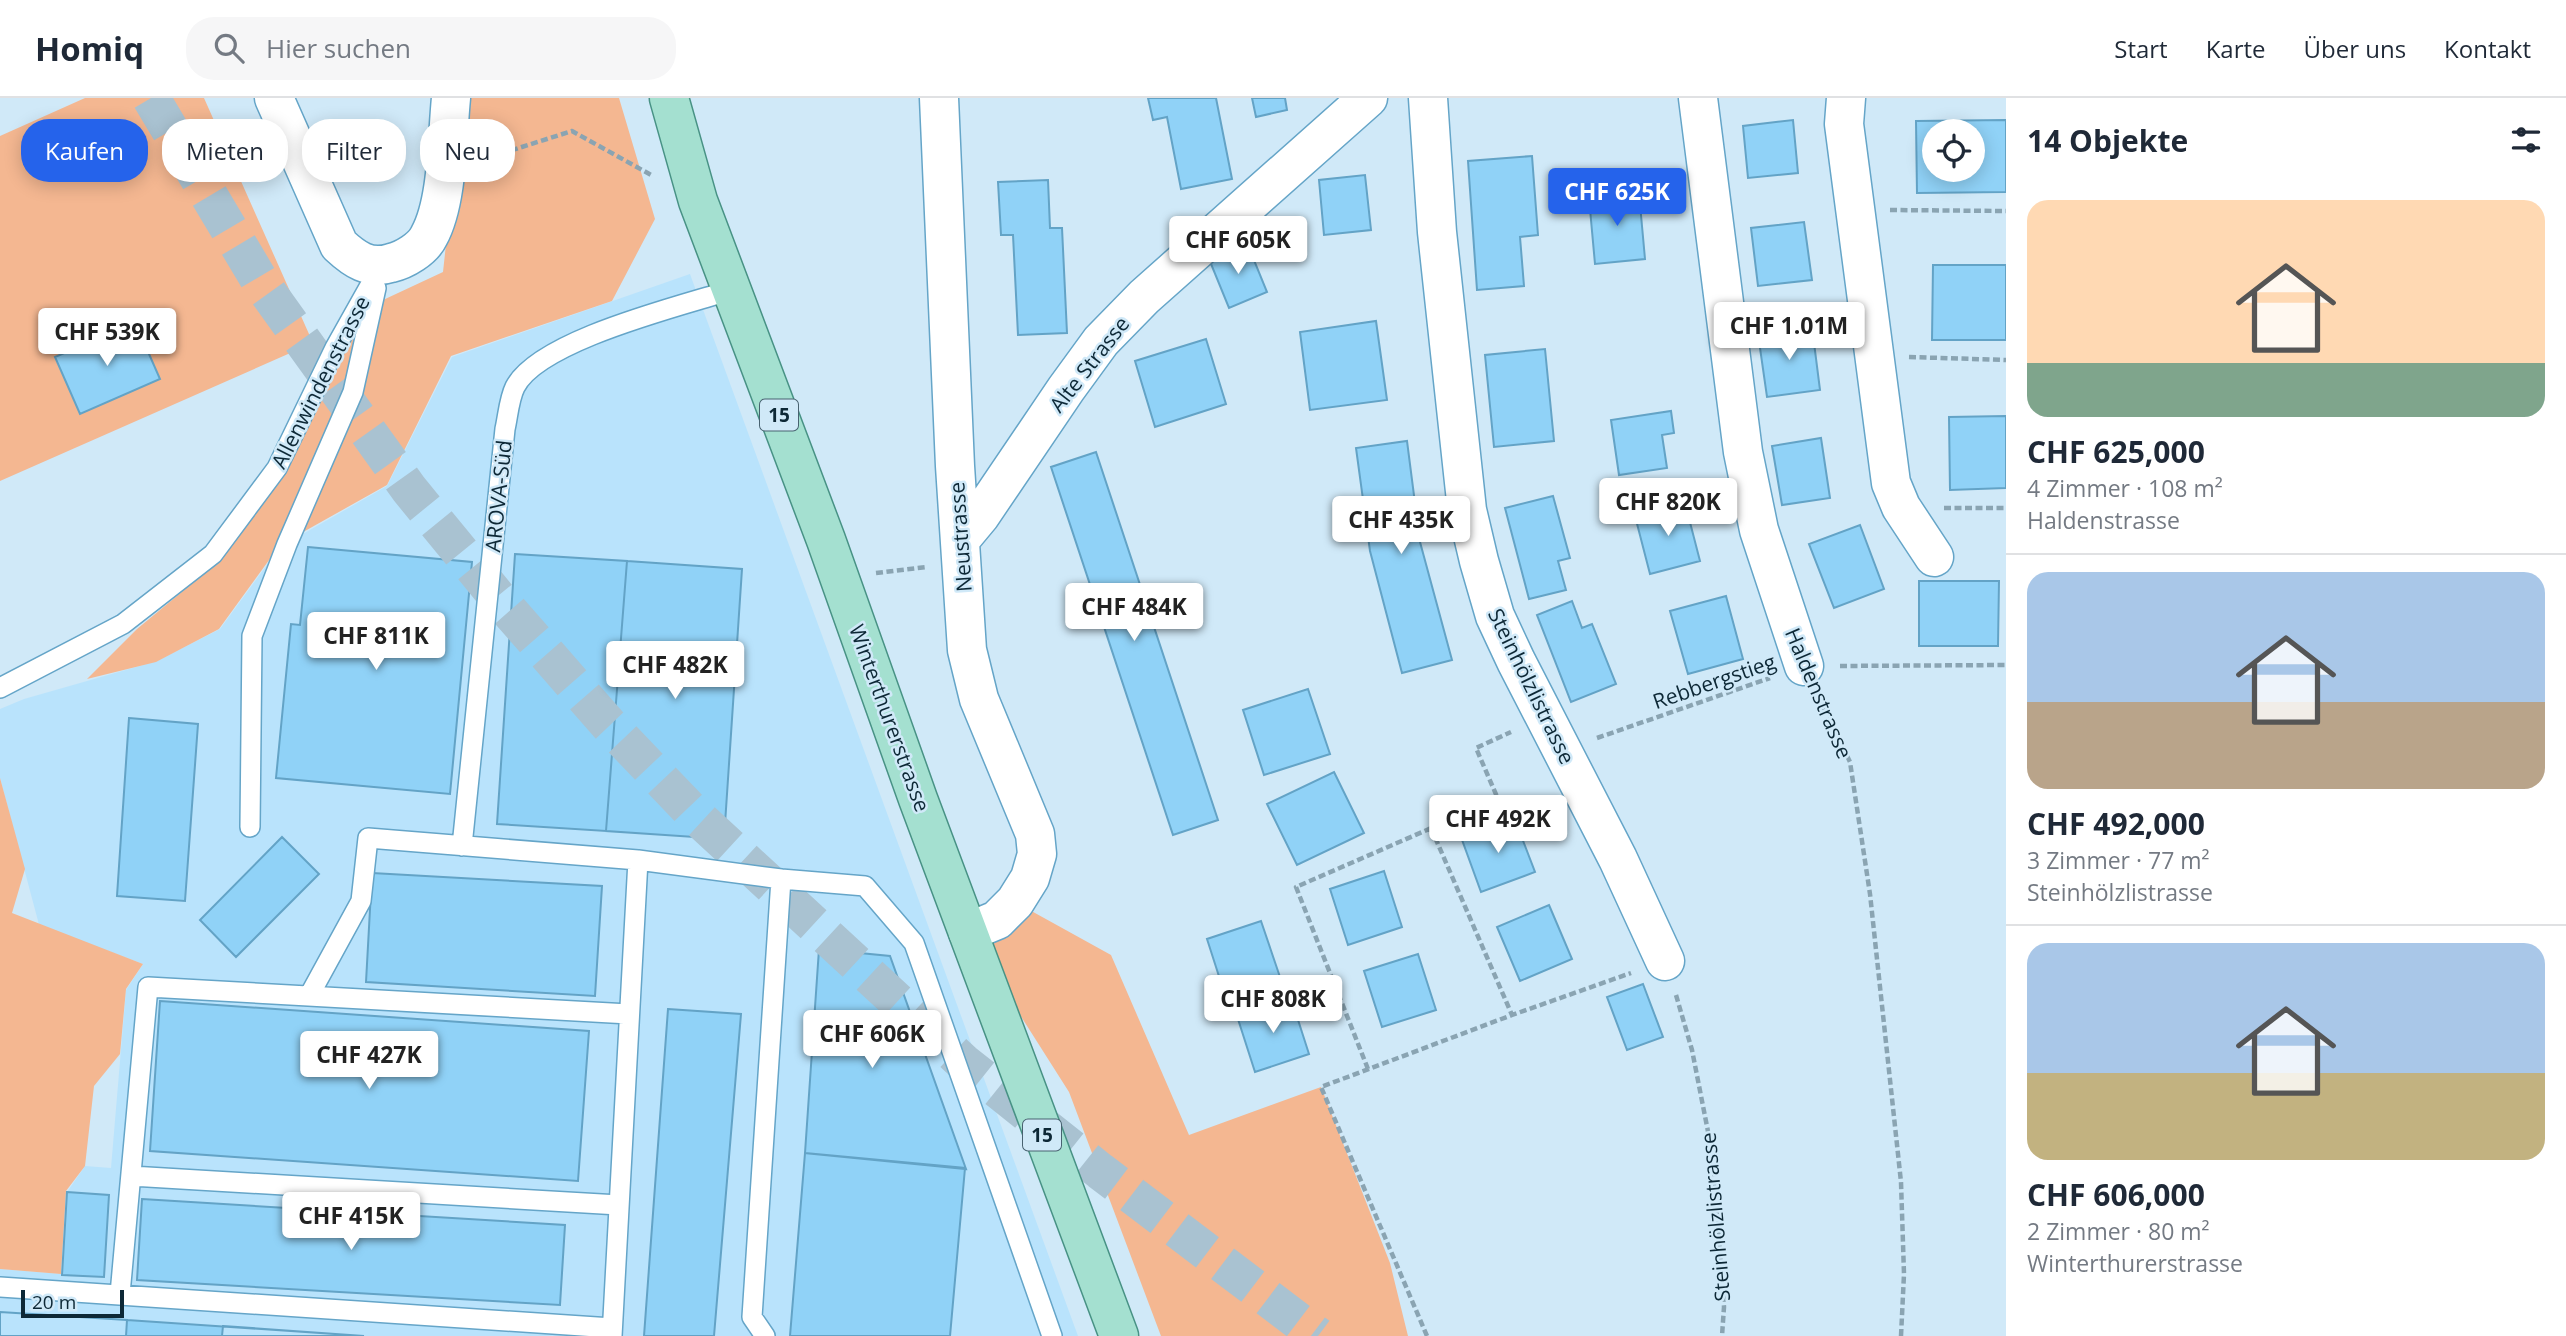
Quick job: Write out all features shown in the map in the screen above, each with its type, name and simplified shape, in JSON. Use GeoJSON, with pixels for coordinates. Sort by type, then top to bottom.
{"type":"FeatureCollection","features":[{"type":"Feature","properties":{"kind":"main road","name":"Winterthurerstrasse"},"geometry":{"type":"LineString","coordinates":[[669,98],[698,201],[839,577],[1059,1183],[1119,1336]]}},
{"type":"Feature","properties":{"kind":"street"},"geometry":{"type":"LineString","coordinates":[[274,98],[339,245],[355,260],[381,266],[403,260],[428,239],[439,214],[443,182]]}},
{"type":"Feature","properties":{"kind":"street"},"geometry":{"type":"LineString","coordinates":[[449,119],[451,98]]}},
{"type":"Feature","properties":{"kind":"street","name":"Neustrasse"},"geometry":{"type":"LineString","coordinates":[[939,98],[967,650],[979,699],[1035,834],[1037,854],[1030,878],[1015,902],[997,920],[968,933]]}},
{"type":"Feature","properties":{"kind":"street","name":"Alte Strasse"},"geometry":{"type":"LineString","coordinates":[[961,552],[980,516],[1101,341],[1144,297],[1368,98]]}},
{"type":"Feature","properties":{"kind":"street","name":"Haldenstrasse"},"geometry":{"type":"LineString","coordinates":[[1698,98],[1743,452],[1759,530],[1804,666]]}},
{"type":"Feature","properties":{"kind":"street"},"geometry":{"type":"LineString","coordinates":[[1846,98],[1844,124],[1854,210],[1895,495],[1934,557]]}},
{"type":"Feature","properties":{"kind":"street","name":"Steinhölzlistrasse"},"geometry":{"type":"LineString","coordinates":[[1436,118],[1437,232],[1467,510],[1479,561],[1495,616],[1618,859],[1665,961]]}},
{"type":"Feature","properties":{"kind":"lane","name":"Allenwindenstrasse"},"geometry":{"type":"LineString","coordinates":[[0,688],[124,625],[213,554],[278,468],[335,348],[381,266]]}},
{"type":"Feature","properties":{"kind":"lane"},"geometry":{"type":"LineString","coordinates":[[250,827],[252,636],[287,544],[353,392],[381,266]]}},
{"type":"Feature","properties":{"kind":"lane","name":"AROVA-Süd"},"geometry":{"type":"LineString","coordinates":[[463,846],[505,429],[515,387],[540,360],[589,335],[731,290]]}},
{"type":"Feature","properties":{"kind":"lane"},"geometry":{"type":"LineString","coordinates":[[309,996],[361,901],[368,838],[638,860],[781,879],[865,886],[914,943],[1052,1336]]}},
{"type":"Feature","properties":{"kind":"lane"},"geometry":{"type":"LineString","coordinates":[[0,1287],[612,1332],[638,860]]}},
{"type":"Feature","properties":{"kind":"lane"},"geometry":{"type":"LineString","coordinates":[[765,1336],[752,1317],[781,879]]}},
{"type":"Feature","properties":{"kind":"lane"},"geometry":{"type":"LineString","coordinates":[[120,1294],[148,987],[629,1014]]}},
{"type":"Feature","properties":{"kind":"lane"},"geometry":{"type":"LineString","coordinates":[[131,1176],[619,1205]]}},
{"type":"Feature","properties":{"kind":"path"},"geometry":{"type":"LineString","coordinates":[[515,149],[572,131],[698,201]]}},
{"type":"Feature","properties":{"kind":"path"},"geometry":{"type":"LineString","coordinates":[[1854,210],[2006,211]]}},
{"type":"Feature","properties":{"kind":"path"},"geometry":{"type":"LineString","coordinates":[[1873,356],[2006,360]]}},
{"type":"Feature","properties":{"kind":"path"},"geometry":{"type":"LineString","coordinates":[[1987,508],[2006,508]]}},
{"type":"Feature","properties":{"kind":"path"},"geometry":{"type":"LineString","coordinates":[[839,577],[961,552]]}},
{"type":"Feature","properties":{"kind":"path","name":"Rebbergstieg"},"geometry":{"type":"LineString","coordinates":[[1431,828],[1498,799],[1476,748],[1555,734],[1804,666],[2006,665]]}},
{"type":"Feature","properties":{"kind":"path","name":"Haldenstrasse"},"geometry":{"type":"LineString","coordinates":[[1804,666],[1850,762],[1870,894],[1901,1182],[1904,1275],[1901,1336]]}},
{"type":"Feature","properties":{"kind":"path"},"geometry":{"type":"LineString","coordinates":[[1368,1069],[1296,887],[1431,828],[1512,1015]]}},
{"type":"Feature","properties":{"kind":"path"},"geometry":{"type":"LineString","coordinates":[[1427,1336],[1321,1087],[1665,961]]}},
{"type":"Feature","properties":{"kind":"path","name":"Steinhölzlistrasse"},"geometry":{"type":"LineString","coordinates":[[1665,961],[1692,1050],[1713,1157],[1724,1307],[1722,1336]]}},
{"type":"Feature","properties":{"kind":"shaded area"},"geometry":{"type":"Polygon","coordinates":[[[85,98],[204,98],[213,119],[162,119],[162,182],[241,182],[313,343],[0,481],[0,136],[21,127],[21,182],[148,182],[148,119],[38,119],[85,98]]]}},
{"type":"Feature","properties":{"kind":"shaded area"},"geometry":{"type":"Polygon","coordinates":[[[462,98],[619,98],[655,219],[612,301],[451,356],[387,485],[280,545],[219,629],[156,662],[87,679],[137,629],[212,567],[285,467],[339,352],[383,300],[443,272],[453,182],[515,182],[515,119],[460,119],[462,98]]]}},
{"type":"Feature","properties":{"kind":"shaded area"},"geometry":{"type":"Polygon","coordinates":[[[690,274],[1078,1336],[0,1336],[0,1269],[62,1274],[67,1192],[85,1166],[111,1168],[126,990],[143,964],[87,943],[46,951],[0,778],[0,709],[24,699],[157,661],[220,629],[280,547],[387,486],[452,357],[690,274]]]}},
{"type":"Feature","properties":{"kind":"shaded area"},"geometry":{"type":"Polygon","coordinates":[[[0,778],[25,869],[12,913],[143,964],[126,989],[120,1054],[94,1086],[85,1166],[66,1191],[61,1274],[0,1269],[0,778]]]}},
{"type":"Feature","properties":{"kind":"shaded area"},"geometry":{"type":"Polygon","coordinates":[[[1015,902],[1111,955],[1189,1135],[1321,1087],[1390,1263],[1408,1336],[1161,1336],[1069,1092],[968,933],[1015,902]]]}},
{"type":"Feature","properties":{"kind":"building"},"geometry":{"type":"Polygon","coordinates":[[[1148,98],[1216,98],[1232,179],[1181,189],[1167,117],[1153,120],[1148,98]]]}},
{"type":"Feature","properties":{"kind":"building"},"geometry":{"type":"Polygon","coordinates":[[[1252,98],[1285,98],[1287,110],[1256,117],[1252,98]]]}},
{"type":"Feature","properties":{"kind":"building"},"geometry":{"type":"Polygon","coordinates":[[[1793,120],[1798,173],[1748,178],[1743,126],[1793,120]]]}},
{"type":"Feature","properties":{"kind":"building"},"geometry":{"type":"Polygon","coordinates":[[[1985,120],[2006,120],[2006,192],[1917,193],[1916,121],[1922,121],[1922,182],[1985,182],[1985,120]]]}},
{"type":"Feature","properties":{"kind":"building"},"geometry":{"type":"Polygon","coordinates":[[[1532,156],[1538,235],[1520,237],[1524,286],[1477,290],[1468,161],[1532,156]]]}},
{"type":"Feature","properties":{"kind":"building"},"geometry":{"type":"Polygon","coordinates":[[[1365,175],[1371,230],[1324,235],[1319,180],[1365,175]]]}},
{"type":"Feature","properties":{"kind":"building"},"geometry":{"type":"Polygon","coordinates":[[[1048,180],[1050,228],[1062,228],[1067,333],[1018,335],[1013,235],[1001,235],[998,182],[1048,180]]]}},
{"type":"Feature","properties":{"kind":"building"},"geometry":{"type":"Polygon","coordinates":[[[1639,193],[1645,259],[1595,264],[1589,198],[1639,193]]]}},
{"type":"Feature","properties":{"kind":"building"},"geometry":{"type":"Polygon","coordinates":[[[1804,222],[1812,280],[1758,286],[1751,228],[1804,222]]]}},
{"type":"Feature","properties":{"kind":"building"},"geometry":{"type":"Polygon","coordinates":[[[1247,243],[1267,292],[1229,308],[1209,259],[1247,243]]]}},
{"type":"Feature","properties":{"kind":"building"},"geometry":{"type":"Polygon","coordinates":[[[1933,265],[2006,265],[2006,340],[1932,340],[1933,265]]]}},
{"type":"Feature","properties":{"kind":"building"},"geometry":{"type":"Polygon","coordinates":[[[1376,321],[1387,400],[1310,410],[1300,332],[1376,321]]]}},
{"type":"Feature","properties":{"kind":"building"},"geometry":{"type":"Polygon","coordinates":[[[135,322],[160,379],[80,414],[55,357],[135,322]]]}},
{"type":"Feature","properties":{"kind":"building"},"geometry":{"type":"Polygon","coordinates":[[[1812,327],[1820,390],[1767,397],[1758,334],[1812,327]]]}},
{"type":"Feature","properties":{"kind":"building"},"geometry":{"type":"Polygon","coordinates":[[[1206,339],[1226,404],[1155,427],[1135,361],[1206,339]]]}},
{"type":"Feature","properties":{"kind":"building"},"geometry":{"type":"Polygon","coordinates":[[[1545,349],[1554,441],[1494,447],[1485,355],[1545,349]]]}},
{"type":"Feature","properties":{"kind":"building"},"geometry":{"type":"Polygon","coordinates":[[[1671,411],[1674,433],[1662,435],[1667,468],[1619,475],[1611,420],[1671,411]]]}},
{"type":"Feature","properties":{"kind":"building"},"geometry":{"type":"Polygon","coordinates":[[[2006,416],[2006,488],[1950,490],[1949,417],[2006,416]]]}},
{"type":"Feature","properties":{"kind":"building"},"geometry":{"type":"Polygon","coordinates":[[[1821,438],[1830,498],[1782,505],[1772,446],[1821,438]]]}},
{"type":"Feature","properties":{"kind":"building"},"geometry":{"type":"Polygon","coordinates":[[[1407,441],[1420,542],[1452,660],[1402,673],[1370,551],[1356,448],[1407,441]]]}},
{"type":"Feature","properties":{"kind":"building"},"geometry":{"type":"Polygon","coordinates":[[[1096,452],[1218,820],[1173,835],[1051,467],[1096,452]]]}},
{"type":"Feature","properties":{"kind":"building"},"geometry":{"type":"Polygon","coordinates":[[[1553,496],[1570,558],[1558,561],[1566,590],[1529,599],[1505,508],[1553,496]]]}},
{"type":"Feature","properties":{"kind":"building"},"geometry":{"type":"Polygon","coordinates":[[[1685,503],[1700,561],[1650,574],[1635,516],[1685,503]]]}},
{"type":"Feature","properties":{"kind":"building"},"geometry":{"type":"Polygon","coordinates":[[[1860,525],[1884,589],[1834,608],[1809,544],[1860,525]]]}},
{"type":"Feature","properties":{"kind":"building"},"geometry":{"type":"Polygon","coordinates":[[[308,547],[472,562],[450,794],[276,778],[291,624],[300,625],[308,547]]]}},
{"type":"Feature","properties":{"kind":"building"},"geometry":{"type":"Polygon","coordinates":[[[515,554],[627,561],[606,831],[497,824],[515,554]]]}},
{"type":"Feature","properties":{"kind":"building"},"geometry":{"type":"Polygon","coordinates":[[[627,561],[742,569],[724,839],[606,831],[627,561]]]}},
{"type":"Feature","properties":{"kind":"building"},"geometry":{"type":"Polygon","coordinates":[[[1919,581],[1999,581],[1998,646],[1919,646],[1919,581]]]}},
{"type":"Feature","properties":{"kind":"building"},"geometry":{"type":"Polygon","coordinates":[[[1726,596],[1743,659],[1688,674],[1670,611],[1726,596]]]}},
{"type":"Feature","properties":{"kind":"building"},"geometry":{"type":"Polygon","coordinates":[[[1572,601],[1582,628],[1592,624],[1616,684],[1571,702],[1537,615],[1572,601]]]}},
{"type":"Feature","properties":{"kind":"building"},"geometry":{"type":"Polygon","coordinates":[[[1308,689],[1330,754],[1264,775],[1243,710],[1308,689]]]}},
{"type":"Feature","properties":{"kind":"building"},"geometry":{"type":"Polygon","coordinates":[[[129,718],[198,724],[185,901],[117,896],[129,718]]]}},
{"type":"Feature","properties":{"kind":"building"},"geometry":{"type":"Polygon","coordinates":[[[1334,772],[1364,833],[1297,865],[1267,804],[1334,772]]]}},
{"type":"Feature","properties":{"kind":"building"},"geometry":{"type":"Polygon","coordinates":[[[1514,817],[1535,872],[1481,892],[1461,837],[1514,817]]]}},
{"type":"Feature","properties":{"kind":"building"},"geometry":{"type":"Polygon","coordinates":[[[282,837],[319,874],[236,957],[200,920],[282,837]]]}},
{"type":"Feature","properties":{"kind":"building"},"geometry":{"type":"Polygon","coordinates":[[[1384,871],[1402,927],[1348,945],[1330,889],[1384,871]]]}},
{"type":"Feature","properties":{"kind":"building"},"geometry":{"type":"Polygon","coordinates":[[[372,873],[602,886],[595,996],[366,982],[372,873]]]}},
{"type":"Feature","properties":{"kind":"building"},"geometry":{"type":"Polygon","coordinates":[[[1549,905],[1572,959],[1520,981],[1497,927],[1549,905]]]}},
{"type":"Feature","properties":{"kind":"building"},"geometry":{"type":"Polygon","coordinates":[[[1261,921],[1280,977],[1225,995],[1207,939],[1261,921]]]}},
{"type":"Feature","properties":{"kind":"building"},"geometry":{"type":"Polygon","coordinates":[[[819,949],[890,956],[966,1169],[805,1153],[819,949]]]}},
{"type":"Feature","properties":{"kind":"building"},"geometry":{"type":"Polygon","coordinates":[[[1418,954],[1436,1010],[1382,1027],[1364,971],[1418,954]]]}},
{"type":"Feature","properties":{"kind":"building"},"geometry":{"type":"Polygon","coordinates":[[[1643,984],[1663,1037],[1627,1050],[1607,997],[1643,984]]]}},
{"type":"Feature","properties":{"kind":"building"},"geometry":{"type":"Polygon","coordinates":[[[1291,998],[1309,1054],[1255,1072],[1237,1016],[1291,998]]]}},
{"type":"Feature","properties":{"kind":"building"},"geometry":{"type":"Polygon","coordinates":[[[160,1001],[589,1031],[578,1181],[150,1151],[160,1001]]]}},
{"type":"Feature","properties":{"kind":"building"},"geometry":{"type":"Polygon","coordinates":[[[668,1009],[741,1014],[714,1336],[644,1336],[668,1009]]]}},
{"type":"Feature","properties":{"kind":"building"},"geometry":{"type":"Polygon","coordinates":[[[805,1153],[965,1168],[950,1336],[790,1336],[805,1153]]]}},
{"type":"Feature","properties":{"kind":"building"},"geometry":{"type":"Polygon","coordinates":[[[67,1192],[109,1195],[104,1277],[62,1275],[67,1192]]]}},
{"type":"Feature","properties":{"kind":"building"},"geometry":{"type":"Polygon","coordinates":[[[142,1199],[565,1225],[560,1305],[137,1280],[142,1199]]]}},
{"type":"Feature","properties":{"kind":"building"},"geometry":{"type":"Polygon","coordinates":[[[0,1312],[127,1320],[364,1336],[0,1336],[0,1312]]]}},
{"type":"Feature","properties":{"kind":"building"},"geometry":{"type":"Polygon","coordinates":[[[0,1312],[127,1320],[126,1336],[0,1336],[0,1312]]]}},
{"type":"Feature","properties":{"kind":"building"},"geometry":{"type":"Polygon","coordinates":[[[223,1326],[364,1336],[222,1336],[223,1326]]]}},
{"type":"Feature","properties":{"kind":"tunnel"},"geometry":{"type":"LineString","coordinates":[[151,98],[261,283],[409,489],[503,604],[609,725],[693,813],[963,1062],[1100,1171],[1318,1336]]}}]}
